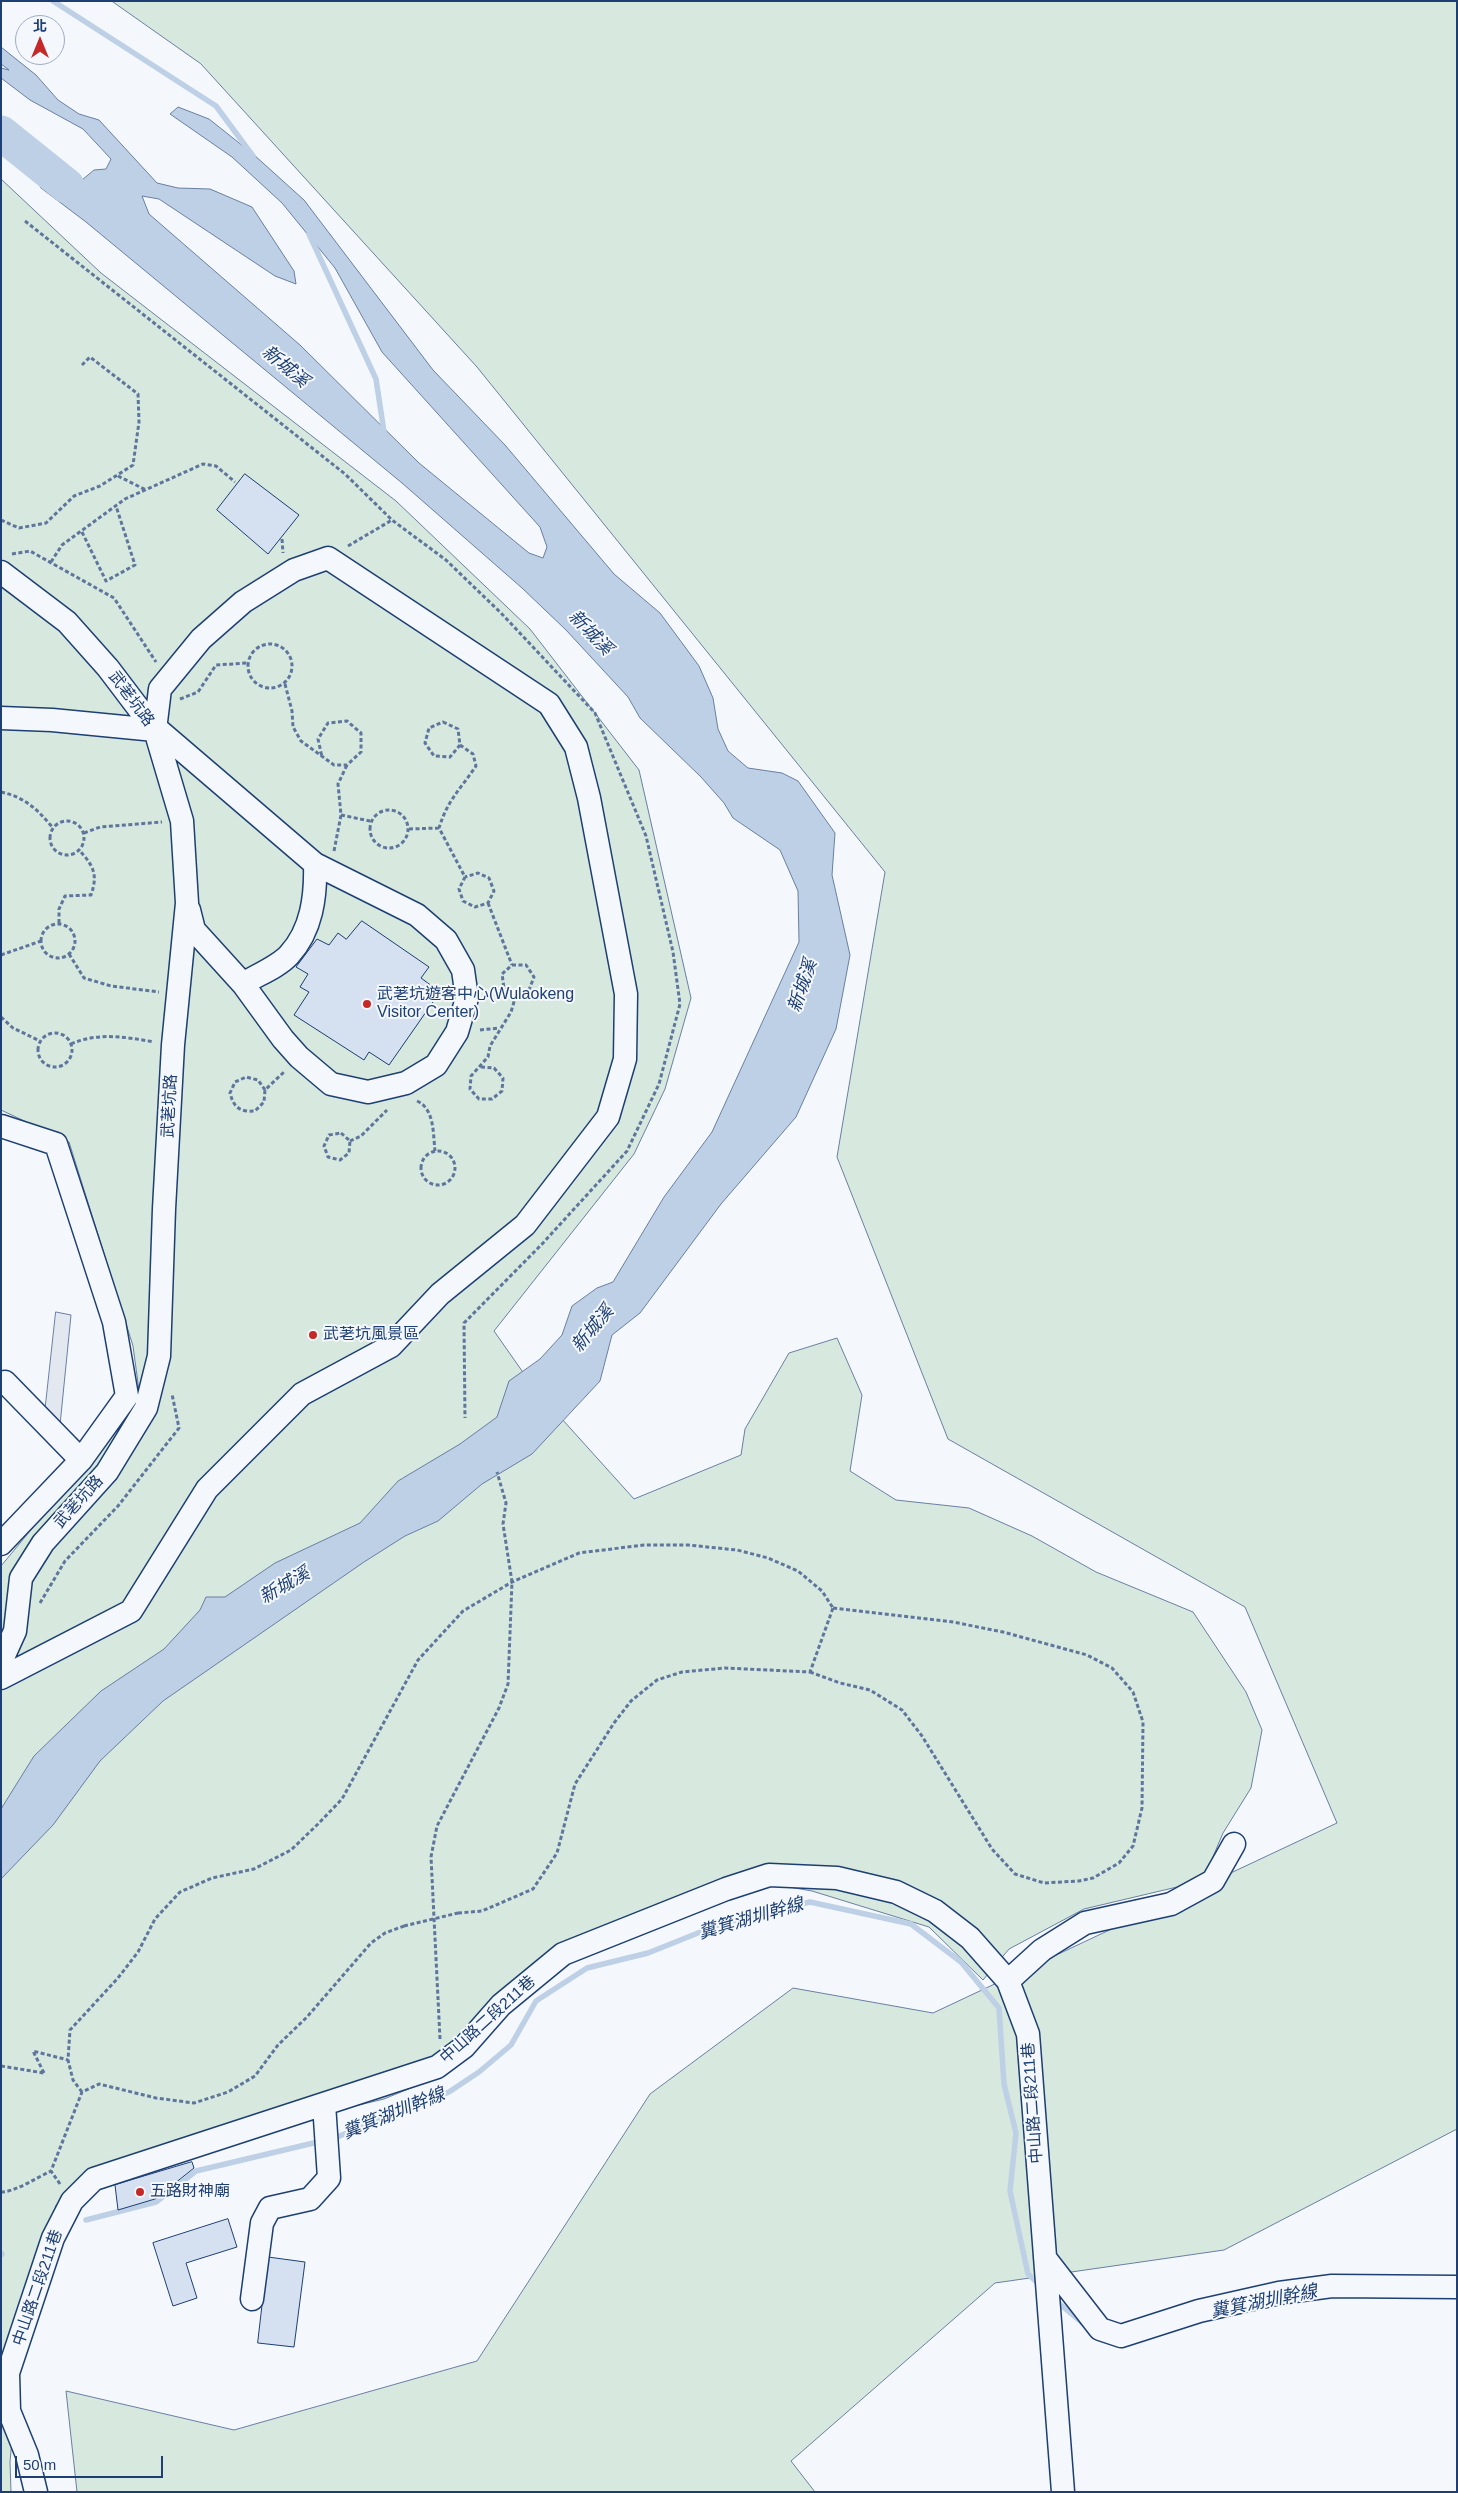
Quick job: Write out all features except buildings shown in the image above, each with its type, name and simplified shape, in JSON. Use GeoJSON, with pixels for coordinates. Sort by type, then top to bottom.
{"type":"FeatureCollection","features":[{"type":"Feature","properties":{"kind":"street"},"geometry":{"type":"LineString","coordinates":[[1,1678],[131,1611],[207,1489],[302,1394],[391,1346],[440,1294],[525,1226],[608,1117],[625,1059],[626,994],[589,798],[576,747],[549,704],[328,558],[294,570],[243,602],[201,639],[160,688],[155,730]]}},
{"type":"Feature","properties":{"kind":"street","name":"武荖坑路"},"geometry":{"type":"LineString","coordinates":[[1,1662],[15,1631],[21,1578],[43,1543],[107,1472],[146,1408],[159,1356],[164,1208],[173,1045],[187,903],[182,821],[155,730],[108,668],[67,622],[6,563]]}},
{"type":"Feature","properties":{"kind":"street"},"geometry":{"type":"LineString","coordinates":[[1,718],[52,720],[155,730],[156,727],[321,867],[417,915],[446,940],[463,970],[467,998],[457,1032],[436,1065],[406,1082],[368,1092],[331,1084],[299,1057],[283,1039],[243,984],[194,930],[187,903]]}},
{"type":"Feature","properties":{"kind":"street"},"geometry":{"type":"LineString","coordinates":[[243,984],[289,955],[308,925],[321,867]]}},
{"type":"Feature","properties":{"kind":"street"},"geometry":{"type":"LineString","coordinates":[[1,1126],[56,1144],[114,1322],[126,1396],[82,1460],[1,1544]]}},
{"type":"Feature","properties":{"kind":"street"},"geometry":{"type":"LineString","coordinates":[[5,1382],[82,1460]]}},
{"type":"Feature","properties":{"kind":"street"},"geometry":{"type":"LineString","coordinates":[[1008,1981],[1042,1950],[1085,1923],[1171,1904],[1213,1881],[1234,1844]]}},
{"type":"Feature","properties":{"kind":"street","name":"中山路二段211巷"},"geometry":{"type":"LineString","coordinates":[[36,2492],[28,2455],[9,2411],[8,2373],[53,2238],[72,2200],[94,2179],[325,2122],[437,2067],[464,2047],[501,2005],[564,1954],[726,1889],[769,1875],[837,1878],[896,1892],[935,1911],[970,1938],[1008,1981],[1028,2034],[1063,2492]]}},
{"type":"Feature","properties":{"kind":"street"},"geometry":{"type":"LineString","coordinates":[[252,2299],[262,2223],[270,2208],[310,2199],[329,2178],[325,2122]]}},
{"type":"Feature","properties":{"kind":"street"},"geometry":{"type":"LineString","coordinates":[[1045,2264],[1100,2329],[1121,2336],[1198,2310],[1279,2293],[1332,2286],[1457,2287]]}},
{"type":"Feature","properties":{"kind":"path"},"geometry":{"type":"LineString","coordinates":[[25,221],[345,474],[392,520],[328,558]]}},
{"type":"Feature","properties":{"kind":"path"},"geometry":{"type":"LineString","coordinates":[[1,520],[18,528],[46,523],[74,496],[118,476],[133,465],[137,449],[138,394],[90,357],[82,365]]}},
{"type":"Feature","properties":{"kind":"path"},"geometry":{"type":"LineString","coordinates":[[51,562],[62,545],[125,499],[203,464],[216,466],[235,482]]}},
{"type":"Feature","properties":{"kind":"path"},"geometry":{"type":"LineString","coordinates":[[118,476],[146,490]]}},
{"type":"Feature","properties":{"kind":"path"},"geometry":{"type":"LineString","coordinates":[[82,532],[106,581],[136,566],[116,506]]}},
{"type":"Feature","properties":{"kind":"path"},"geometry":{"type":"LineString","coordinates":[[6,563],[30,551],[114,598],[168,679]]}},
{"type":"Feature","properties":{"kind":"path"},"geometry":{"type":"LineString","coordinates":[[246,663],[256,648],[273,643],[288,652],[293,669],[285,684],[292,711],[293,727],[301,741],[322,757],[334,765],[347,765]]}},
{"type":"Feature","properties":{"kind":"path"},"geometry":{"type":"LineString","coordinates":[[246,663],[251,680],[267,690],[285,684]]}},
{"type":"Feature","properties":{"kind":"path"},"geometry":{"type":"LineString","coordinates":[[179,699],[198,692],[216,665],[246,663]]}},
{"type":"Feature","properties":{"kind":"path"},"geometry":{"type":"LineString","coordinates":[[321,867],[337,843],[341,815],[338,784],[347,765],[361,752],[361,733],[347,721],[328,724],[318,739],[322,757]]}},
{"type":"Feature","properties":{"kind":"path"},"geometry":{"type":"LineString","coordinates":[[460,745],[450,757],[434,756],[425,743],[428,728],[444,722],[458,729],[460,745],[473,754],[476,766],[454,794],[445,810],[439,828],[465,877]]}},
{"type":"Feature","properties":{"kind":"path"},"geometry":{"type":"LineString","coordinates":[[1,792],[17,795],[37,809],[53,828]]}},
{"type":"Feature","properties":{"kind":"path"},"geometry":{"type":"LineString","coordinates":[[384,809],[402,813],[409,829],[404,842],[392,849],[378,846],[370,835],[370,821],[384,809]]}},
{"type":"Feature","properties":{"kind":"path"},"geometry":{"type":"LineString","coordinates":[[341,815],[370,821]]}},
{"type":"Feature","properties":{"kind":"path"},"geometry":{"type":"LineString","coordinates":[[70,821],[81,827],[84,833],[83,845],[72,854],[64,855],[56,851],[51,844],[50,836],[57,824],[70,821]]}},
{"type":"Feature","properties":{"kind":"path"},"geometry":{"type":"LineString","coordinates":[[84,833],[100,827],[182,821]]}},
{"type":"Feature","properties":{"kind":"path"},"geometry":{"type":"LineString","coordinates":[[409,829],[439,828]]}},
{"type":"Feature","properties":{"kind":"path"},"geometry":{"type":"LineString","coordinates":[[59,923],[59,909],[65,896],[91,896],[96,881],[93,864],[79,850]]}},
{"type":"Feature","properties":{"kind":"path"},"geometry":{"type":"LineString","coordinates":[[478,873],[489,878],[494,891],[488,903],[475,907],[464,901],[459,889],[465,877],[478,873]]}},
{"type":"Feature","properties":{"kind":"path"},"geometry":{"type":"LineString","coordinates":[[488,903],[512,965]]}},
{"type":"Feature","properties":{"kind":"path"},"geometry":{"type":"LineString","coordinates":[[59,923],[70,928],[75,938],[75,944],[69,954],[62,958],[47,954],[41,941],[46,928],[59,923]]}},
{"type":"Feature","properties":{"kind":"path"},"geometry":{"type":"LineString","coordinates":[[1,954],[41,941]]}},
{"type":"Feature","properties":{"kind":"path"},"geometry":{"type":"LineString","coordinates":[[69,954],[84,978],[111,986],[179,994]]}},
{"type":"Feature","properties":{"kind":"path"},"geometry":{"type":"LineString","coordinates":[[512,965],[526,965],[534,977],[529,990],[516,995],[504,988],[502,974],[512,965]]}},
{"type":"Feature","properties":{"kind":"path"},"geometry":{"type":"LineString","coordinates":[[481,1068],[494,1068],[503,1078],[502,1091],[492,1100],[479,1098],[470,1089],[471,1076],[481,1068],[488,1057],[490,1046],[499,1028],[511,1012],[516,995]]}},
{"type":"Feature","properties":{"kind":"path"},"geometry":{"type":"LineString","coordinates":[[1,1017],[12,1028],[40,1041]]}},
{"type":"Feature","properties":{"kind":"path"},"geometry":{"type":"LineString","coordinates":[[57,1033],[63,1035],[71,1044],[72,1053],[69,1061],[62,1066],[53,1068],[39,1058],[38,1049],[40,1041],[50,1034],[57,1033]]}},
{"type":"Feature","properties":{"kind":"path"},"geometry":{"type":"LineString","coordinates":[[71,1044],[84,1038],[121,1036],[173,1045]]}},
{"type":"Feature","properties":{"kind":"path"},"geometry":{"type":"LineString","coordinates":[[265,1090],[258,1080],[246,1077],[235,1082],[230,1093],[233,1105],[243,1112],[256,1111],[264,1102],[265,1090],[299,1057]]}},
{"type":"Feature","properties":{"kind":"path"},"geometry":{"type":"LineString","coordinates":[[350,1141],[361,1136],[377,1121],[398,1096],[406,1082]]}},
{"type":"Feature","properties":{"kind":"path"},"geometry":{"type":"LineString","coordinates":[[406,1082],[407,1098],[422,1103],[430,1114],[434,1151]]}},
{"type":"Feature","properties":{"kind":"path"},"geometry":{"type":"LineString","coordinates":[[341,1133],[350,1141],[350,1153],[340,1160],[328,1157],[324,1146],[330,1135],[341,1133]]}},
{"type":"Feature","properties":{"kind":"path"},"geometry":{"type":"LineString","coordinates":[[434,1151],[446,1153],[454,1162],[455,1174],[447,1183],[436,1185],[425,1180],[421,1169],[424,1158],[434,1151]]}},
{"type":"Feature","properties":{"kind":"path"},"geometry":{"type":"LineString","coordinates":[[465,1418],[464,1323],[543,1243]]}},
{"type":"Feature","properties":{"kind":"path"},"geometry":{"type":"LineString","coordinates":[[437,2067],[440,2043],[440,2009],[432,1903],[431,1857],[437,1826],[499,1708],[508,1684],[512,1582],[504,1524],[506,1503],[498,1472]]}},
{"type":"Feature","properties":{"kind":"path"},"geometry":{"type":"LineString","coordinates":[[82,2092],[73,2080],[68,2060],[70,2030],[118,1978],[138,1952],[156,1920],[180,1892],[212,1878],[254,1868],[291,1850],[298,1844],[342,1799],[418,1660],[464,1611],[512,1582],[579,1553],[644,1545],[688,1545],[737,1550],[768,1558],[798,1571],[822,1591],[833,1608]]}},
{"type":"Feature","properties":{"kind":"path"},"geometry":{"type":"LineString","coordinates":[[810,1672],[833,1608]]}},
{"type":"Feature","properties":{"kind":"path"},"geometry":{"type":"LineString","coordinates":[[1,2192],[12,2192],[28,2181],[51,2171],[82,2092],[99,2084],[156,2098],[194,2103],[228,2092],[255,2076],[278,2045],[307,2017],[371,1943],[385,1933],[404,1926],[458,1913],[482,1911],[533,1889],[557,1852],[575,1784],[620,1716],[632,1701],[658,1680],[682,1672],[725,1668],[810,1672],[840,1683],[870,1690],[902,1710],[922,1736],[992,1849],[1015,1874],[1044,1883],[1094,1878],[1118,1863],[1133,1846],[1142,1808],[1143,1722],[1133,1692],[1112,1668],[1087,1655],[1003,1632],[953,1622],[833,1608]]}},
{"type":"Feature","properties":{"kind":"path"},"geometry":{"type":"LineString","coordinates":[[1,2066],[44,2073],[32,2051],[68,2060]]}},
{"type":"Feature","properties":{"kind":"path"},"geometry":{"type":"LineString","coordinates":[[51,2171],[72,2200]]}},
{"type":"Feature","properties":{"kind":"shaded area"},"geometry":{"type":"Polygon","coordinates":[[[112,1],[1457,1],[1457,2129],[1224,2250],[995,2283],[791,2461],[815,2492],[77,2492],[66,2391],[234,2430],[477,2361],[650,2094],[793,1988],[933,2013],[1337,1823],[1245,1607],[948,1439],[837,1157],[885,872],[477,367],[201,64],[112,1]]]}},
{"type":"Feature","properties":{"kind":"shaded area","name":"武荖坑風景區"},"geometry":{"type":"Polygon","coordinates":[[[1,179],[101,273],[396,501],[530,629],[639,770],[691,998],[665,1089],[634,1154],[494,1331],[534,1388],[634,1499],[741,1455],[745,1429],[789,1353],[837,1338],[862,1395],[850,1471],[896,1500],[969,1508],[1032,1536],[1096,1572],[1193,1612],[1246,1692],[1262,1730],[1251,1788],[1223,1833],[1207,1871],[1177,1887],[1084,1909],[1009,1949],[983,1980],[929,1927],[812,1891],[766,1883],[567,1963],[528,1988],[485,2041],[442,2075],[384,2099],[309,2117],[56,2205],[20,2353],[10,2462],[11,2492],[1,2492],[1,1566],[140,1398],[133,1346],[69,1142],[1,1110],[1,179]]]}},
{"type":"Feature","properties":{"kind":"shaded area"},"geometry":{"type":"Polygon","coordinates":[[[56,1312],[71,1315],[60,1425],[44,1422],[56,1312]]]}},
{"type":"Feature","properties":{"kind":"water"},"geometry":{"type":"Polygon","coordinates":[[[1,47],[15,58],[15,65],[24,65],[36,75],[58,100],[79,114],[99,120],[157,183],[178,188],[210,189],[252,207],[294,271],[296,284],[275,276],[159,199],[142,196],[149,214],[300,345],[419,463],[529,553],[543,558],[547,547],[540,527],[382,352],[335,268],[282,203],[232,157],[170,114],[178,107],[209,119],[253,154],[304,200],[433,370],[505,445],[614,574],[660,613],[699,666],[713,698],[718,729],[728,751],[748,768],[782,773],[798,781],[835,833],[832,875],[850,955],[836,1029],[796,1117],[721,1204],[640,1313],[612,1335],[600,1381],[532,1454],[482,1484],[438,1521],[405,1536],[364,1562],[163,1701],[100,1761],[53,1825],[1,1879],[1,1809],[34,1756],[101,1691],[164,1649],[200,1610],[206,1597],[225,1597],[275,1563],[360,1523],[398,1481],[460,1444],[497,1417],[509,1381],[540,1359],[562,1335],[572,1306],[597,1288],[613,1282],[664,1197],[712,1132],[799,942],[798,891],[780,850],[733,818],[724,803],[701,777],[640,718],[628,697],[566,630],[522,588],[402,483],[86,222],[41,188],[27,162],[32,149],[61,164],[82,180],[94,170],[106,169],[111,159],[83,129],[30,100],[1,78],[1,68],[9,70],[1,64],[1,47]]]}},
{"type":"Feature","properties":{"kind":"waterway"},"geometry":{"type":"LineString","coordinates":[[53,1],[216,106],[253,156]]}},
{"type":"Feature","properties":{"kind":"waterway","name":"新城溪"},"geometry":{"type":"LineString","coordinates":[[1,133],[67,186]]}},
{"type":"Feature","properties":{"kind":"waterway"},"geometry":{"type":"LineString","coordinates":[[309,234],[376,379],[384,432]]}},
{"type":"Feature","properties":{"kind":"waterway","name":"糞箕湖圳幹線"},"geometry":{"type":"LineString","coordinates":[[332,2139],[449,2092],[479,2072],[511,2045],[536,2001],[587,1968],[648,1953],[723,1923],[810,1902],[911,1924],[961,1962],[999,2008],[1004,2084],[1016,2133],[1010,2191],[1028,2274],[1041,2286]]}},
{"type":"Feature","properties":{"kind":"waterway","name":"糞箕湖圳幹線"},"geometry":{"type":"LineString","coordinates":[[86,2220],[156,2202],[196,2171],[322,2141]]}},
{"type":"Feature","properties":{"kind":"waterway","name":"糞箕湖圳幹線"},"geometry":{"type":"LineString","coordinates":[[1055,2300],[1086,2326]]}},
{"type":"Feature","properties":{"kind":"place","name":"武荖坑遊客中心(Wulaokeng Visitor Center)"},"geometry":{"type":"Point","coordinates":[367,1004]}},
{"type":"Feature","properties":{"kind":"place","name":"武荖坑風景區"},"geometry":{"type":"Point","coordinates":[313,1335]}},
{"type":"Feature","properties":{"kind":"place","name":"五路財神廟"},"geometry":{"type":"Point","coordinates":[140,2192]}}]}
